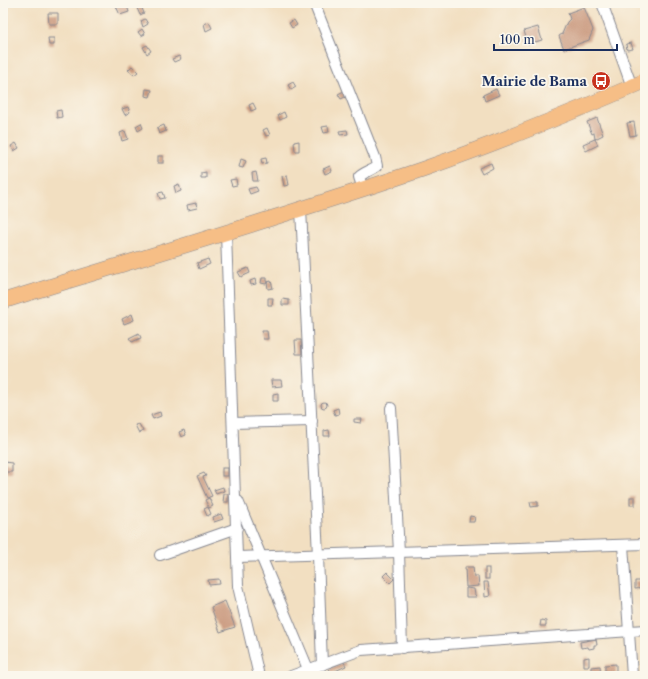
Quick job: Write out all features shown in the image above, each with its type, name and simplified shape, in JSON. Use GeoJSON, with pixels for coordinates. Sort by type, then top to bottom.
{"type":"FeatureCollection","features":[{"type":"Feature","properties":{"kind":"main road"},"geometry":{"type":"LineString","coordinates":[[3,301],[226,233],[428,167],[528,130],[639,84]]}},
{"type":"Feature","properties":{"kind":"street"},"geometry":{"type":"LineString","coordinates":[[314,3],[375,157],[377,166],[372,170],[361,174],[359,177],[363,189]]}},
{"type":"Feature","properties":{"kind":"street"},"geometry":{"type":"LineString","coordinates":[[602,3],[639,84]]}},
{"type":"Feature","properties":{"kind":"street"},"geometry":{"type":"LineString","coordinates":[[301,209],[312,421],[322,665]]}},
{"type":"Feature","properties":{"kind":"street"},"geometry":{"type":"LineString","coordinates":[[226,233],[238,586],[259,676]]}},
{"type":"Feature","properties":{"kind":"street"},"geometry":{"type":"LineString","coordinates":[[391,408],[399,552],[402,648]]}},
{"type":"Feature","properties":{"kind":"street"},"geometry":{"type":"LineString","coordinates":[[233,423],[312,421]]}},
{"type":"Feature","properties":{"kind":"street"},"geometry":{"type":"LineString","coordinates":[[236,496],[310,673]]}},
{"type":"Feature","properties":{"kind":"street"},"geometry":{"type":"LineString","coordinates":[[160,555],[237,528]]}},
{"type":"Feature","properties":{"kind":"street"},"geometry":{"type":"LineString","coordinates":[[238,557],[645,544]]}},
{"type":"Feature","properties":{"kind":"street"},"geometry":{"type":"LineString","coordinates":[[623,545],[632,676]]}},
{"type":"Feature","properties":{"kind":"street"},"geometry":{"type":"LineString","coordinates":[[291,676],[310,673],[322,665],[361,650],[645,630]]}},
{"type":"Feature","properties":{"kind":"building"},"geometry":{"type":"Polygon","coordinates":[[[126,3],[129,12],[120,15],[116,6],[126,3]]]}},
{"type":"Feature","properties":{"kind":"building"},"geometry":{"type":"Polygon","coordinates":[[[140,4],[144,13],[140,15],[136,6],[140,4]]]}},
{"type":"Feature","properties":{"kind":"building"},"geometry":{"type":"Polygon","coordinates":[[[584,7],[593,30],[589,40],[564,49],[559,36],[562,34],[567,22],[570,19],[568,13],[584,7]]]}},
{"type":"Feature","properties":{"kind":"building"},"geometry":{"type":"Polygon","coordinates":[[[48,13],[58,13],[58,24],[49,24],[48,13]]]}},
{"type":"Feature","properties":{"kind":"building"},"geometry":{"type":"Polygon","coordinates":[[[145,19],[148,24],[143,27],[141,21],[145,19]]]}},
{"type":"Feature","properties":{"kind":"building"},"geometry":{"type":"Polygon","coordinates":[[[294,20],[297,25],[292,28],[289,23],[294,20]]]}},
{"type":"Feature","properties":{"kind":"building"},"geometry":{"type":"Polygon","coordinates":[[[209,22],[212,28],[206,31],[204,24],[209,22]]]}},
{"type":"Feature","properties":{"kind":"building"},"geometry":{"type":"Polygon","coordinates":[[[538,27],[542,40],[528,44],[524,31],[538,27]]]}},
{"type":"Feature","properties":{"kind":"building"},"geometry":{"type":"Polygon","coordinates":[[[142,29],[145,34],[141,36],[138,32],[142,29]]]}},
{"type":"Feature","properties":{"kind":"building"},"geometry":{"type":"Polygon","coordinates":[[[48,38],[54,38],[54,45],[49,45],[48,38]]]}},
{"type":"Feature","properties":{"kind":"building"},"geometry":{"type":"Polygon","coordinates":[[[631,43],[633,49],[627,50],[626,44],[631,43]]]}},
{"type":"Feature","properties":{"kind":"building"},"geometry":{"type":"Polygon","coordinates":[[[147,45],[151,51],[147,54],[143,47],[147,45]]]}},
{"type":"Feature","properties":{"kind":"building"},"geometry":{"type":"Polygon","coordinates":[[[179,56],[181,59],[174,62],[172,59],[179,56]]]}},
{"type":"Feature","properties":{"kind":"building"},"geometry":{"type":"Polygon","coordinates":[[[132,66],[138,72],[134,75],[128,70],[132,66]]]}},
{"type":"Feature","properties":{"kind":"building"},"geometry":{"type":"Polygon","coordinates":[[[293,82],[296,87],[291,90],[288,85],[293,82]]]}},
{"type":"Feature","properties":{"kind":"building"},"geometry":{"type":"Polygon","coordinates":[[[146,89],[152,90],[150,97],[145,96],[146,89]]]}},
{"type":"Feature","properties":{"kind":"building"},"geometry":{"type":"Polygon","coordinates":[[[496,89],[499,95],[485,101],[483,95],[496,89]]]}},
{"type":"Feature","properties":{"kind":"building"},"geometry":{"type":"Polygon","coordinates":[[[344,91],[347,96],[341,99],[338,94],[344,91]]]}},
{"type":"Feature","properties":{"kind":"building"},"geometry":{"type":"Polygon","coordinates":[[[253,103],[256,109],[251,111],[249,105],[253,103]]]}},
{"type":"Feature","properties":{"kind":"building"},"geometry":{"type":"Polygon","coordinates":[[[128,107],[130,112],[125,115],[122,109],[128,107]]]}},
{"type":"Feature","properties":{"kind":"building"},"geometry":{"type":"Polygon","coordinates":[[[61,110],[62,117],[57,118],[56,111],[61,110]]]}},
{"type":"Feature","properties":{"kind":"building"},"geometry":{"type":"Polygon","coordinates":[[[284,112],[286,117],[280,120],[278,115],[284,112]]]}},
{"type":"Feature","properties":{"kind":"building"},"geometry":{"type":"Polygon","coordinates":[[[597,118],[603,135],[595,139],[594,133],[592,134],[587,122],[597,118]]]}},
{"type":"Feature","properties":{"kind":"building"},"geometry":{"type":"Polygon","coordinates":[[[634,122],[636,135],[630,136],[627,123],[634,122]]]}},
{"type":"Feature","properties":{"kind":"building"},"geometry":{"type":"Polygon","coordinates":[[[141,123],[143,128],[138,131],[136,126],[141,123]]]}},
{"type":"Feature","properties":{"kind":"building"},"geometry":{"type":"Polygon","coordinates":[[[164,125],[166,131],[159,134],[157,128],[164,125]]]}},
{"type":"Feature","properties":{"kind":"building"},"geometry":{"type":"Polygon","coordinates":[[[328,126],[329,132],[324,133],[322,127],[328,126]]]}},
{"type":"Feature","properties":{"kind":"building"},"geometry":{"type":"Polygon","coordinates":[[[267,128],[270,135],[266,136],[263,130],[267,128]]]}},
{"type":"Feature","properties":{"kind":"building"},"geometry":{"type":"Polygon","coordinates":[[[347,130],[348,134],[340,135],[339,131],[347,130]]]}},
{"type":"Feature","properties":{"kind":"building"},"geometry":{"type":"Polygon","coordinates":[[[125,131],[128,139],[122,141],[120,133],[125,131]]]}},
{"type":"Feature","properties":{"kind":"building"},"geometry":{"type":"Polygon","coordinates":[[[595,139],[598,145],[586,151],[583,144],[595,139]]]}},
{"type":"Feature","properties":{"kind":"building"},"geometry":{"type":"Polygon","coordinates":[[[299,141],[299,151],[295,151],[294,142],[299,141]]]}},
{"type":"Feature","properties":{"kind":"building"},"geometry":{"type":"Polygon","coordinates":[[[16,143],[19,148],[14,151],[11,146],[16,143]]]}},
{"type":"Feature","properties":{"kind":"building"},"geometry":{"type":"Polygon","coordinates":[[[158,156],[163,156],[163,163],[158,163],[158,156]]]}},
{"type":"Feature","properties":{"kind":"building"},"geometry":{"type":"Polygon","coordinates":[[[266,158],[267,163],[262,164],[261,159],[266,158]]]}},
{"type":"Feature","properties":{"kind":"building"},"geometry":{"type":"Polygon","coordinates":[[[241,159],[246,161],[243,168],[239,167],[241,159]]]}},
{"type":"Feature","properties":{"kind":"building"},"geometry":{"type":"Polygon","coordinates":[[[491,163],[493,168],[482,174],[479,168],[491,163]]]}},
{"type":"Feature","properties":{"kind":"building"},"geometry":{"type":"Polygon","coordinates":[[[330,166],[332,171],[325,174],[323,169],[330,166]]]}},
{"type":"Feature","properties":{"kind":"building"},"geometry":{"type":"Polygon","coordinates":[[[206,172],[206,178],[201,178],[201,173],[206,172]]]}},
{"type":"Feature","properties":{"kind":"building"},"geometry":{"type":"Polygon","coordinates":[[[256,172],[258,181],[253,181],[252,173],[256,172]]]}},
{"type":"Feature","properties":{"kind":"building"},"geometry":{"type":"Polygon","coordinates":[[[287,175],[289,185],[284,186],[282,176],[287,175]]]}},
{"type":"Feature","properties":{"kind":"building"},"geometry":{"type":"Polygon","coordinates":[[[236,179],[237,185],[232,186],[230,180],[236,179]]]}},
{"type":"Feature","properties":{"kind":"building"},"geometry":{"type":"Polygon","coordinates":[[[179,184],[181,191],[176,193],[174,186],[179,184]]]}},
{"type":"Feature","properties":{"kind":"building"},"geometry":{"type":"Polygon","coordinates":[[[256,187],[258,191],[250,194],[248,189],[256,187]]]}},
{"type":"Feature","properties":{"kind":"building"},"geometry":{"type":"Polygon","coordinates":[[[163,192],[165,198],[160,199],[158,193],[163,192]]]}},
{"type":"Feature","properties":{"kind":"building"},"geometry":{"type":"Polygon","coordinates":[[[196,203],[197,208],[188,210],[187,205],[196,203]]]}},
{"type":"Feature","properties":{"kind":"building"},"geometry":{"type":"Polygon","coordinates":[[[208,259],[210,264],[199,269],[197,263],[208,259]]]}},
{"type":"Feature","properties":{"kind":"building"},"geometry":{"type":"Polygon","coordinates":[[[248,268],[250,273],[241,277],[238,272],[248,268]]]}},
{"type":"Feature","properties":{"kind":"building"},"geometry":{"type":"Polygon","coordinates":[[[262,278],[267,278],[266,284],[261,283],[262,278]]]}},
{"type":"Feature","properties":{"kind":"building"},"geometry":{"type":"Polygon","coordinates":[[[255,279],[256,284],[251,285],[250,281],[255,279]]]}},
{"type":"Feature","properties":{"kind":"building"},"geometry":{"type":"Polygon","coordinates":[[[271,281],[273,288],[268,289],[267,282],[271,281]]]}},
{"type":"Feature","properties":{"kind":"building"},"geometry":{"type":"Polygon","coordinates":[[[268,298],[273,298],[272,305],[268,305],[268,298]]]}},
{"type":"Feature","properties":{"kind":"building"},"geometry":{"type":"Polygon","coordinates":[[[282,299],[289,300],[289,305],[282,305],[282,299]]]}},
{"type":"Feature","properties":{"kind":"building"},"geometry":{"type":"Polygon","coordinates":[[[132,314],[134,320],[124,324],[122,319],[132,314]]]}},
{"type":"Feature","properties":{"kind":"building"},"geometry":{"type":"Polygon","coordinates":[[[262,331],[267,331],[268,339],[263,339],[262,331]]]}},
{"type":"Feature","properties":{"kind":"building"},"geometry":{"type":"Polygon","coordinates":[[[139,333],[141,338],[132,342],[129,338],[139,333]]]}},
{"type":"Feature","properties":{"kind":"building"},"geometry":{"type":"Polygon","coordinates":[[[295,340],[301,340],[302,354],[296,354],[295,340]]]}},
{"type":"Feature","properties":{"kind":"building"},"geometry":{"type":"Polygon","coordinates":[[[271,380],[281,380],[282,386],[272,387],[271,380]]]}},
{"type":"Feature","properties":{"kind":"building"},"geometry":{"type":"Polygon","coordinates":[[[278,393],[278,401],[273,401],[273,394],[278,393]]]}},
{"type":"Feature","properties":{"kind":"building"},"geometry":{"type":"Polygon","coordinates":[[[324,402],[327,405],[324,408],[321,405],[324,402]]]}},
{"type":"Feature","properties":{"kind":"building"},"geometry":{"type":"Polygon","coordinates":[[[338,408],[339,414],[335,415],[333,410],[338,408]]]}},
{"type":"Feature","properties":{"kind":"building"},"geometry":{"type":"Polygon","coordinates":[[[160,412],[161,416],[153,419],[151,415],[160,412]]]}},
{"type":"Feature","properties":{"kind":"building"},"geometry":{"type":"Polygon","coordinates":[[[354,419],[362,419],[361,423],[354,422],[354,419]]]}},
{"type":"Feature","properties":{"kind":"building"},"geometry":{"type":"Polygon","coordinates":[[[139,424],[143,431],[139,433],[135,425],[139,424]]]}},
{"type":"Feature","properties":{"kind":"building"},"geometry":{"type":"Polygon","coordinates":[[[184,430],[186,435],[181,437],[179,432],[184,430]]]}},
{"type":"Feature","properties":{"kind":"building"},"geometry":{"type":"Polygon","coordinates":[[[329,430],[330,436],[324,436],[324,431],[329,430]]]}},
{"type":"Feature","properties":{"kind":"building"},"geometry":{"type":"Polygon","coordinates":[[[4,462],[12,463],[12,472],[4,472],[4,462]]]}},
{"type":"Feature","properties":{"kind":"building"},"geometry":{"type":"Polygon","coordinates":[[[222,468],[228,468],[228,476],[222,476],[222,468]]]}},
{"type":"Feature","properties":{"kind":"building"},"geometry":{"type":"Polygon","coordinates":[[[204,473],[206,476],[203,477],[212,496],[207,498],[197,476],[204,473]]]}},
{"type":"Feature","properties":{"kind":"building"},"geometry":{"type":"Polygon","coordinates":[[[223,487],[224,491],[216,494],[214,490],[223,487]]]}},
{"type":"Feature","properties":{"kind":"building"},"geometry":{"type":"Polygon","coordinates":[[[224,494],[228,494],[228,502],[223,502],[224,494]]]}},
{"type":"Feature","properties":{"kind":"building"},"geometry":{"type":"Polygon","coordinates":[[[630,497],[635,497],[635,505],[630,505],[630,497]]]}},
{"type":"Feature","properties":{"kind":"building"},"geometry":{"type":"Polygon","coordinates":[[[209,498],[213,506],[209,508],[205,500],[209,498]]]}},
{"type":"Feature","properties":{"kind":"building"},"geometry":{"type":"Polygon","coordinates":[[[530,502],[538,502],[538,506],[531,507],[530,502]]]}},
{"type":"Feature","properties":{"kind":"building"},"geometry":{"type":"Polygon","coordinates":[[[208,507],[211,514],[207,516],[204,509],[208,507]]]}},
{"type":"Feature","properties":{"kind":"building"},"geometry":{"type":"Polygon","coordinates":[[[221,514],[223,519],[214,522],[213,517],[221,514]]]}},
{"type":"Feature","properties":{"kind":"building"},"geometry":{"type":"Polygon","coordinates":[[[470,516],[475,517],[474,522],[469,522],[470,516]]]}},
{"type":"Feature","properties":{"kind":"building"},"geometry":{"type":"Polygon","coordinates":[[[465,567],[473,567],[474,576],[478,576],[479,586],[466,587],[465,567]]]}},
{"type":"Feature","properties":{"kind":"building"},"geometry":{"type":"Polygon","coordinates":[[[485,568],[489,568],[489,579],[485,579],[485,568]]]}},
{"type":"Feature","properties":{"kind":"building"},"geometry":{"type":"Polygon","coordinates":[[[387,572],[394,579],[390,583],[383,576],[387,572]]]}},
{"type":"Feature","properties":{"kind":"building"},"geometry":{"type":"Polygon","coordinates":[[[219,579],[220,584],[209,585],[208,580],[219,579]]]}},
{"type":"Feature","properties":{"kind":"building"},"geometry":{"type":"Polygon","coordinates":[[[635,581],[644,581],[644,588],[635,589],[635,581]]]}},
{"type":"Feature","properties":{"kind":"building"},"geometry":{"type":"Polygon","coordinates":[[[484,582],[488,582],[490,596],[485,597],[484,582]]]}},
{"type":"Feature","properties":{"kind":"building"},"geometry":{"type":"Polygon","coordinates":[[[466,588],[474,589],[477,597],[466,597],[466,588]]]}},
{"type":"Feature","properties":{"kind":"building"},"geometry":{"type":"Polygon","coordinates":[[[225,601],[235,627],[220,632],[211,607],[225,601]]]}},
{"type":"Feature","properties":{"kind":"building"},"geometry":{"type":"Polygon","coordinates":[[[541,620],[546,621],[546,626],[540,626],[541,620]]]}},
{"type":"Feature","properties":{"kind":"building"},"geometry":{"type":"Polygon","coordinates":[[[596,639],[597,645],[594,645],[594,648],[581,648],[580,642],[596,639]]]}},
{"type":"Feature","properties":{"kind":"building"},"geometry":{"type":"Polygon","coordinates":[[[589,657],[589,666],[584,666],[584,658],[589,657]]]}},
{"type":"Feature","properties":{"kind":"building"},"geometry":{"type":"Polygon","coordinates":[[[344,662],[346,666],[331,673],[329,668],[344,662]]]}},
{"type":"Feature","properties":{"kind":"building"},"geometry":{"type":"Polygon","coordinates":[[[616,664],[616,674],[605,674],[605,665],[616,664]]]}},
{"type":"Feature","properties":{"kind":"building"},"geometry":{"type":"Polygon","coordinates":[[[600,666],[601,676],[591,676],[591,667],[600,666]]]}},
{"type":"Feature","properties":{"kind":"place","name":"Mairie de Bama"},"geometry":{"type":"Point","coordinates":[601,81]}}]}
